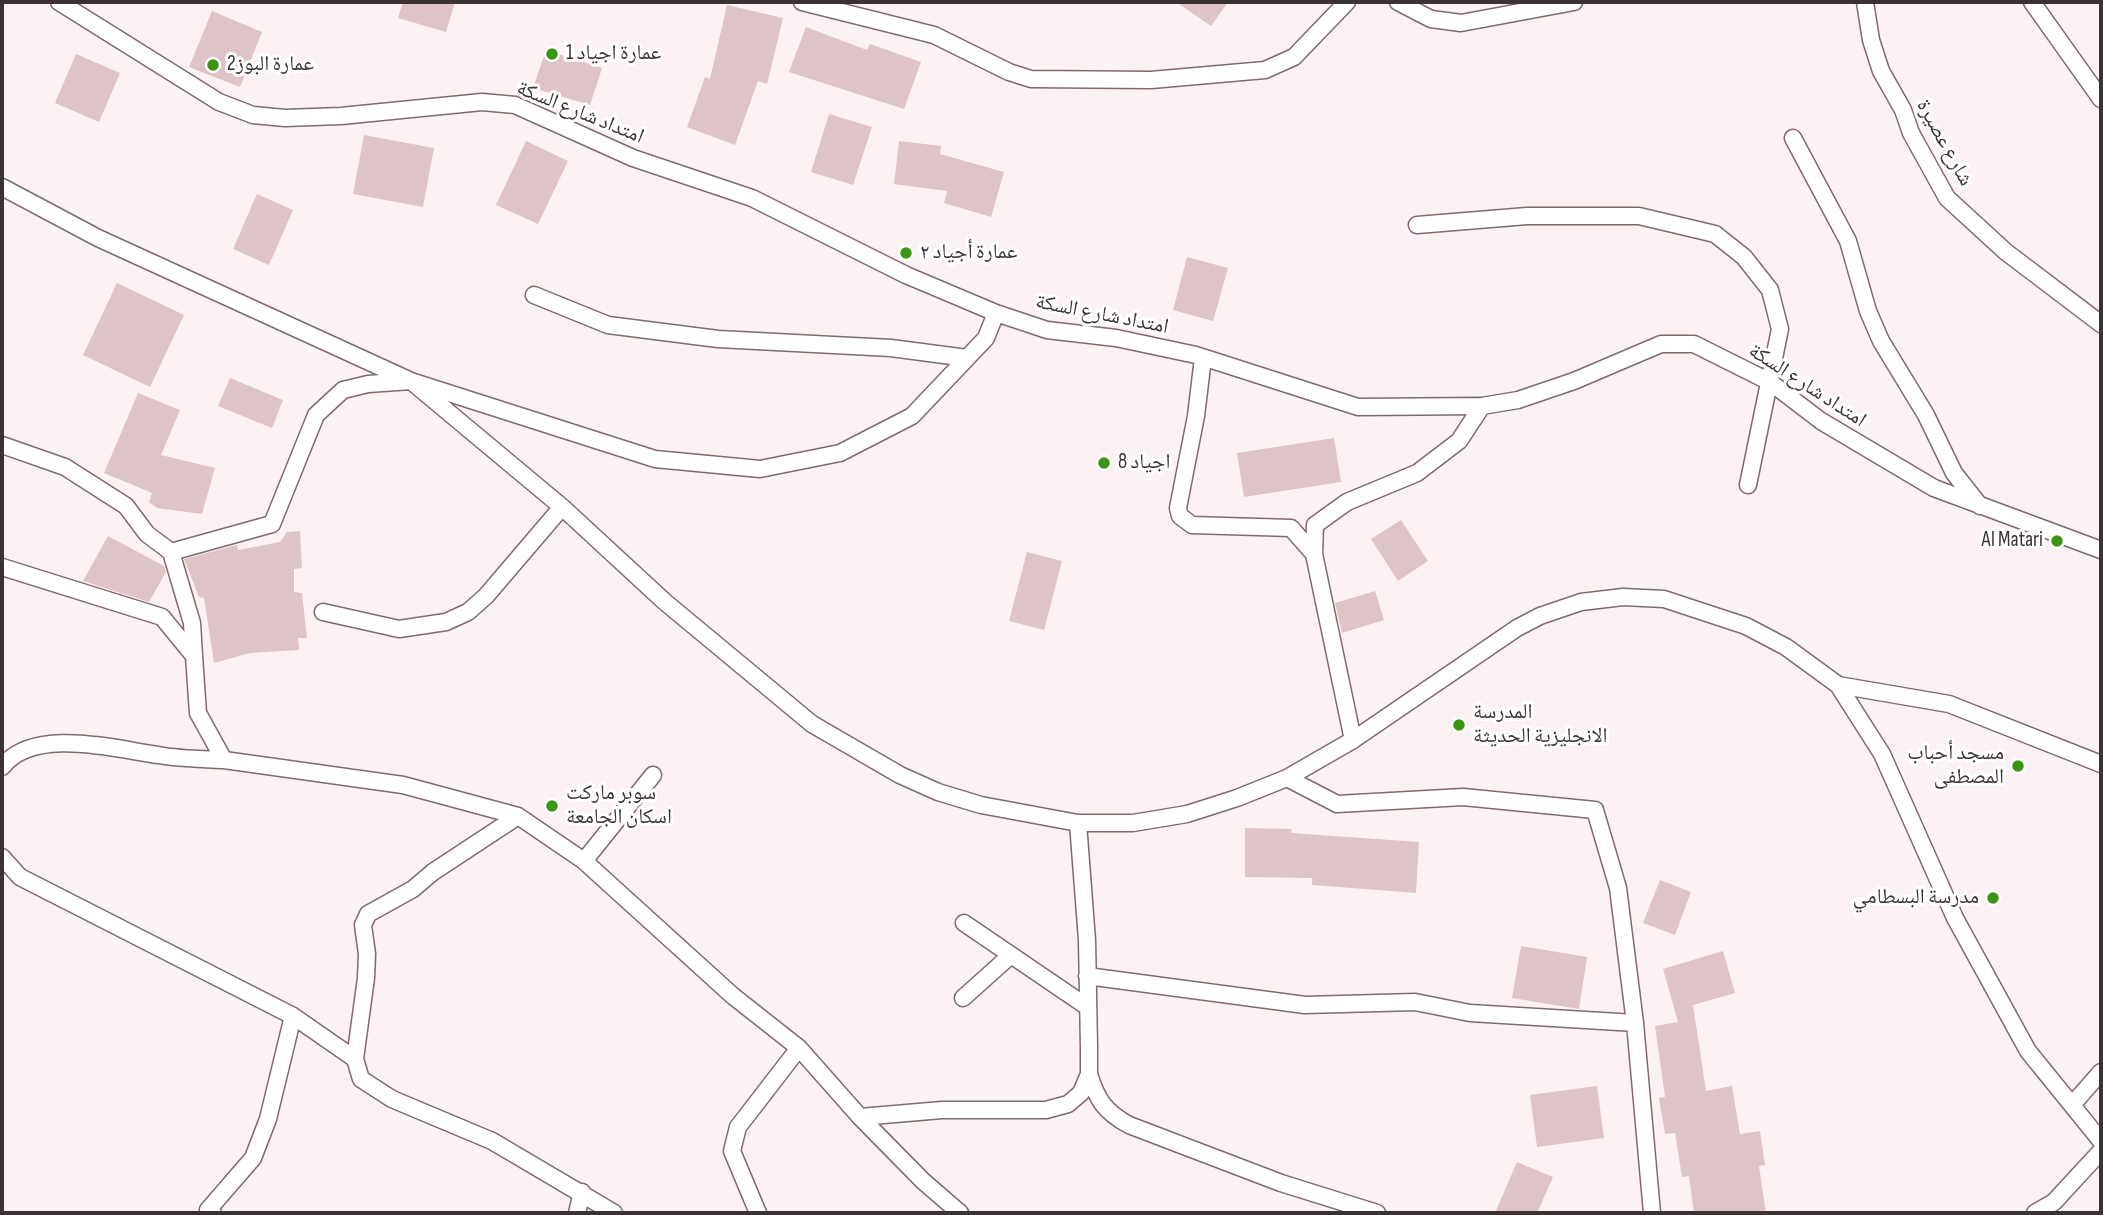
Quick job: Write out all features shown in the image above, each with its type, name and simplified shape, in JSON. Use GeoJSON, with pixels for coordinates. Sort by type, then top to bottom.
{"type":"FeatureCollection","features":[{"type":"Feature","properties":{"kind":"street","name":"امتداد شارع السكة"},"geometry":{"type":"LineString","coordinates":[[60,2],[219,102],[253,115],[285,118],[341,116],[482,102],[514,105],[633,158],[752,198],[906,275],[996,313],[1047,330],[1116,338],[1203,358],[1358,407],[1482,406],[1518,400],[1574,381],[1650,347],[1671,342],[1694,344],[1770,383],[1822,421],[1934,488],[2101,550]]}},
{"type":"Feature","properties":{"kind":"street"},"geometry":{"type":"LineString","coordinates":[[802,2],[934,35],[1009,72],[1031,79],[1151,80],[1265,70],[1294,57],[1348,2]]}},
{"type":"Feature","properties":{"kind":"street"},"geometry":{"type":"LineString","coordinates":[[1398,2],[1431,19],[1461,23],[1574,2]]}},
{"type":"Feature","properties":{"kind":"street","name":"شارع عصيرة"},"geometry":{"type":"LineString","coordinates":[[1865,2],[1871,40],[1881,71],[1947,198],[2006,252],[2101,324]]}},
{"type":"Feature","properties":{"kind":"street"},"geometry":{"type":"LineString","coordinates":[[2032,2],[2101,99]]}},
{"type":"Feature","properties":{"kind":"street"},"geometry":{"type":"LineString","coordinates":[[1793,138],[1848,241],[1868,311],[1881,341],[1926,415],[1954,473],[1982,508]]}},
{"type":"Feature","properties":{"kind":"street"},"geometry":{"type":"LineString","coordinates":[[2,187],[98,238],[411,381],[655,459],[760,469],[840,453],[912,415],[986,338],[996,313]]}},
{"type":"Feature","properties":{"kind":"street"},"geometry":{"type":"LineString","coordinates":[[1417,225],[1527,216],[1639,216],[1715,234],[1744,257],[1770,290],[1780,330],[1748,485]]}},
{"type":"Feature","properties":{"kind":"street"},"geometry":{"type":"LineString","coordinates":[[534,295],[608,325],[718,339],[891,348],[967,358]]}},
{"type":"Feature","properties":{"kind":"street"},"geometry":{"type":"LineString","coordinates":[[1203,358],[1196,416],[1178,508],[1180,516],[1192,525],[1291,528],[1314,554]]}},
{"type":"Feature","properties":{"kind":"street"},"geometry":{"type":"LineString","coordinates":[[171,552],[272,524],[317,415],[343,390],[368,384],[411,381],[562,507],[665,602],[812,724],[851,749],[938,792],[981,805],[1078,822],[1133,824],[1187,814],[1287,778],[1353,740],[1517,628],[1561,608],[1602,598],[1664,599],[1713,613],[1746,626],[1786,647],[1838,685],[1882,754],[1955,918],[2028,1051],[2101,1141]]}},
{"type":"Feature","properties":{"kind":"street"},"geometry":{"type":"LineString","coordinates":[[1353,740],[1314,554],[1315,525],[1346,502],[1417,473],[1458,441],[1482,406]]}},
{"type":"Feature","properties":{"kind":"street"},"geometry":{"type":"LineString","coordinates":[[2,445],[65,467],[126,506],[147,534],[171,552],[192,623],[198,713],[224,760]]}},
{"type":"Feature","properties":{"kind":"street"},"geometry":{"type":"LineString","coordinates":[[323,612],[399,629],[446,622],[468,612],[486,596],[562,507]]}},
{"type":"Feature","properties":{"kind":"street"},"geometry":{"type":"LineString","coordinates":[[2,567],[162,617],[194,656]]}},
{"type":"Feature","properties":{"kind":"street"},"geometry":{"type":"LineString","coordinates":[[1838,685],[1949,704],[2101,764]]}},
{"type":"Feature","properties":{"kind":"street"},"geometry":{"type":"LineString","coordinates":[[2,767],[10,757],[41,744],[101,745],[161,756],[224,760],[403,785],[518,816],[584,861],[733,996],[799,1048],[923,1181],[960,1213]]}},
{"type":"Feature","properties":{"kind":"street"},"geometry":{"type":"LineString","coordinates":[[584,861],[653,775]]}},
{"type":"Feature","properties":{"kind":"street"},"geometry":{"type":"LineString","coordinates":[[1287,778],[1337,804],[1463,797],[1595,810],[1618,888],[1635,1023],[1652,1213]]}},
{"type":"Feature","properties":{"kind":"street"},"geometry":{"type":"LineString","coordinates":[[518,816],[433,872],[413,889],[368,914],[363,925],[367,954],[366,978],[355,1059],[361,1079],[392,1099],[492,1141],[614,1213]]}},
{"type":"Feature","properties":{"kind":"street"},"geometry":{"type":"LineString","coordinates":[[1078,822],[1087,976],[1089,1074],[1097,1099],[1103,1107],[1110,1115],[1129,1125],[1281,1183],[1377,1213]]}},
{"type":"Feature","properties":{"kind":"street"},"geometry":{"type":"LineString","coordinates":[[2,858],[20,877],[293,1016],[355,1059]]}},
{"type":"Feature","properties":{"kind":"street"},"geometry":{"type":"LineString","coordinates":[[964,922],[1086,1006]]}},
{"type":"Feature","properties":{"kind":"street"},"geometry":{"type":"LineString","coordinates":[[963,998],[1011,955]]}},
{"type":"Feature","properties":{"kind":"street"},"geometry":{"type":"LineString","coordinates":[[1087,976],[1305,1005],[1415,1002],[1470,1013],[1635,1023]]}},
{"type":"Feature","properties":{"kind":"street"},"geometry":{"type":"LineString","coordinates":[[213,1213],[208,1210],[253,1158],[268,1119],[293,1016]]}},
{"type":"Feature","properties":{"kind":"street"},"geometry":{"type":"LineString","coordinates":[[758,1213],[732,1151],[738,1127],[799,1048]]}},
{"type":"Feature","properties":{"kind":"street"},"geometry":{"type":"LineString","coordinates":[[2072,1105],[2101,1072]]}},
{"type":"Feature","properties":{"kind":"street"},"geometry":{"type":"LineString","coordinates":[[860,1116],[942,1110],[1046,1110],[1068,1104],[1081,1093],[1089,1074]]}},
{"type":"Feature","properties":{"kind":"street"},"geometry":{"type":"LineString","coordinates":[[2035,1213],[2054,1202],[2101,1151]]}},
{"type":"Feature","properties":{"kind":"street"},"geometry":{"type":"LineString","coordinates":[[577,1213],[582,1192]]}},
{"type":"Feature","properties":{"kind":"building"},"geometry":{"type":"Polygon","coordinates":[[[403,2],[455,2],[446,32],[398,18],[403,2]]]}},
{"type":"Feature","properties":{"kind":"building"},"geometry":{"type":"Polygon","coordinates":[[[1176,2],[1228,2],[1211,26],[1176,2]]]}},
{"type":"Feature","properties":{"kind":"building"},"geometry":{"type":"Polygon","coordinates":[[[727,5],[783,18],[767,84],[758,81],[735,145],[687,127],[705,77],[710,79],[727,5]]]}},
{"type":"Feature","properties":{"kind":"building"},"geometry":{"type":"Polygon","coordinates":[[[212,11],[262,32],[240,87],[189,67],[212,11]]]}},
{"type":"Feature","properties":{"kind":"building"},"geometry":{"type":"Polygon","coordinates":[[[806,27],[867,50],[870,44],[921,62],[904,109],[789,72],[806,27]]]}},
{"type":"Feature","properties":{"kind":"building"},"geometry":{"type":"Polygon","coordinates":[[[546,50],[602,68],[590,105],[533,88],[546,50]]]}},
{"type":"Feature","properties":{"kind":"building"},"geometry":{"type":"Polygon","coordinates":[[[76,54],[120,73],[99,122],[55,103],[76,54]]]}},
{"type":"Feature","properties":{"kind":"building"},"geometry":{"type":"Polygon","coordinates":[[[829,114],[872,127],[853,185],[811,172],[829,114]]]}},
{"type":"Feature","properties":{"kind":"building"},"geometry":{"type":"Polygon","coordinates":[[[364,135],[434,148],[423,207],[353,194],[364,135]]]}},
{"type":"Feature","properties":{"kind":"building"},"geometry":{"type":"Polygon","coordinates":[[[526,141],[568,161],[538,224],[496,205],[526,141]]]}},
{"type":"Feature","properties":{"kind":"building"},"geometry":{"type":"Polygon","coordinates":[[[899,141],[941,146],[940,154],[1004,172],[991,217],[944,203],[947,191],[894,184],[899,141]]]}},
{"type":"Feature","properties":{"kind":"building"},"geometry":{"type":"Polygon","coordinates":[[[257,194],[293,210],[269,265],[233,249],[257,194]]]}},
{"type":"Feature","properties":{"kind":"building"},"geometry":{"type":"Polygon","coordinates":[[[1187,257],[1228,268],[1213,321],[1173,310],[1187,257]]]}},
{"type":"Feature","properties":{"kind":"building"},"geometry":{"type":"Polygon","coordinates":[[[117,283],[184,315],[150,387],[83,355],[117,283]]]}},
{"type":"Feature","properties":{"kind":"building"},"geometry":{"type":"Polygon","coordinates":[[[230,378],[283,400],[272,428],[218,406],[230,378]]]}},
{"type":"Feature","properties":{"kind":"building"},"geometry":{"type":"Polygon","coordinates":[[[138,393],[180,410],[161,455],[215,468],[202,514],[157,508],[149,502],[152,493],[104,473],[138,393]]]}},
{"type":"Feature","properties":{"kind":"building"},"geometry":{"type":"Polygon","coordinates":[[[1334,438],[1341,482],[1244,497],[1237,453],[1334,438]]]}},
{"type":"Feature","properties":{"kind":"building"},"geometry":{"type":"Polygon","coordinates":[[[1401,520],[1428,561],[1398,581],[1371,539],[1401,520]]]}},
{"type":"Feature","properties":{"kind":"building"},"geometry":{"type":"Polygon","coordinates":[[[300,531],[302,568],[294,569],[294,592],[302,593],[307,638],[298,638],[299,650],[250,653],[214,663],[204,598],[199,597],[184,559],[237,545],[238,550],[280,542],[287,532],[300,531]]]}},
{"type":"Feature","properties":{"kind":"building"},"geometry":{"type":"Polygon","coordinates":[[[108,536],[164,566],[166,572],[149,602],[83,581],[108,536]]]}},
{"type":"Feature","properties":{"kind":"building"},"geometry":{"type":"Polygon","coordinates":[[[1027,552],[1062,561],[1044,630],[1009,621],[1027,552]]]}},
{"type":"Feature","properties":{"kind":"building"},"geometry":{"type":"Polygon","coordinates":[[[1375,591],[1384,620],[1342,633],[1335,603],[1375,591]]]}},
{"type":"Feature","properties":{"kind":"building"},"geometry":{"type":"Polygon","coordinates":[[[1245,828],[1292,829],[1291,833],[1419,842],[1416,893],[1312,885],[1312,878],[1245,877],[1245,828]]]}},
{"type":"Feature","properties":{"kind":"building"},"geometry":{"type":"Polygon","coordinates":[[[1660,880],[1691,892],[1675,935],[1643,923],[1660,880]]]}},
{"type":"Feature","properties":{"kind":"building"},"geometry":{"type":"Polygon","coordinates":[[[1521,946],[1587,957],[1579,1009],[1512,998],[1521,946]]]}},
{"type":"Feature","properties":{"kind":"building"},"geometry":{"type":"Polygon","coordinates":[[[1723,951],[1735,993],[1693,1005],[1706,1091],[1732,1086],[1740,1134],[1760,1131],[1765,1165],[1759,1166],[1766,1213],[1694,1213],[1689,1176],[1682,1177],[1675,1133],[1665,1134],[1659,1098],[1665,1097],[1655,1026],[1678,1022],[1663,969],[1723,951]]]}},
{"type":"Feature","properties":{"kind":"building"},"geometry":{"type":"Polygon","coordinates":[[[1597,1086],[1604,1138],[1537,1147],[1530,1095],[1597,1086]]]}},
{"type":"Feature","properties":{"kind":"building"},"geometry":{"type":"Polygon","coordinates":[[[1517,1162],[1553,1177],[1537,1213],[1495,1213],[1517,1162]]]}},
{"type":"Feature","properties":{"kind":"place","name":"عمارة اجياد 1"},"geometry":{"type":"Point","coordinates":[552,54]}},
{"type":"Feature","properties":{"kind":"place","name":"عمارة البوز2"},"geometry":{"type":"Point","coordinates":[213,65]}},
{"type":"Feature","properties":{"kind":"place","name":"عمارة أجياد ٢"},"geometry":{"type":"Point","coordinates":[906,253]}},
{"type":"Feature","properties":{"kind":"place","name":"اجياد 8"},"geometry":{"type":"Point","coordinates":[1104,463]}},
{"type":"Feature","properties":{"kind":"place","name":"Al Matari"},"geometry":{"type":"Point","coordinates":[2057,541]}},
{"type":"Feature","properties":{"kind":"place","name":"المدرسة الانجليزية الحديثة"},"geometry":{"type":"Point","coordinates":[1459,725]}},
{"type":"Feature","properties":{"kind":"place","name":"مسجد أحباب المصطفى"},"geometry":{"type":"Point","coordinates":[2018,766]}},
{"type":"Feature","properties":{"kind":"place","name":"سوبر ماركت اسكان الجامعة"},"geometry":{"type":"Point","coordinates":[552,806]}},
{"type":"Feature","properties":{"kind":"place","name":"مدرسة البسطامي"},"geometry":{"type":"Point","coordinates":[1993,898]}}]}
